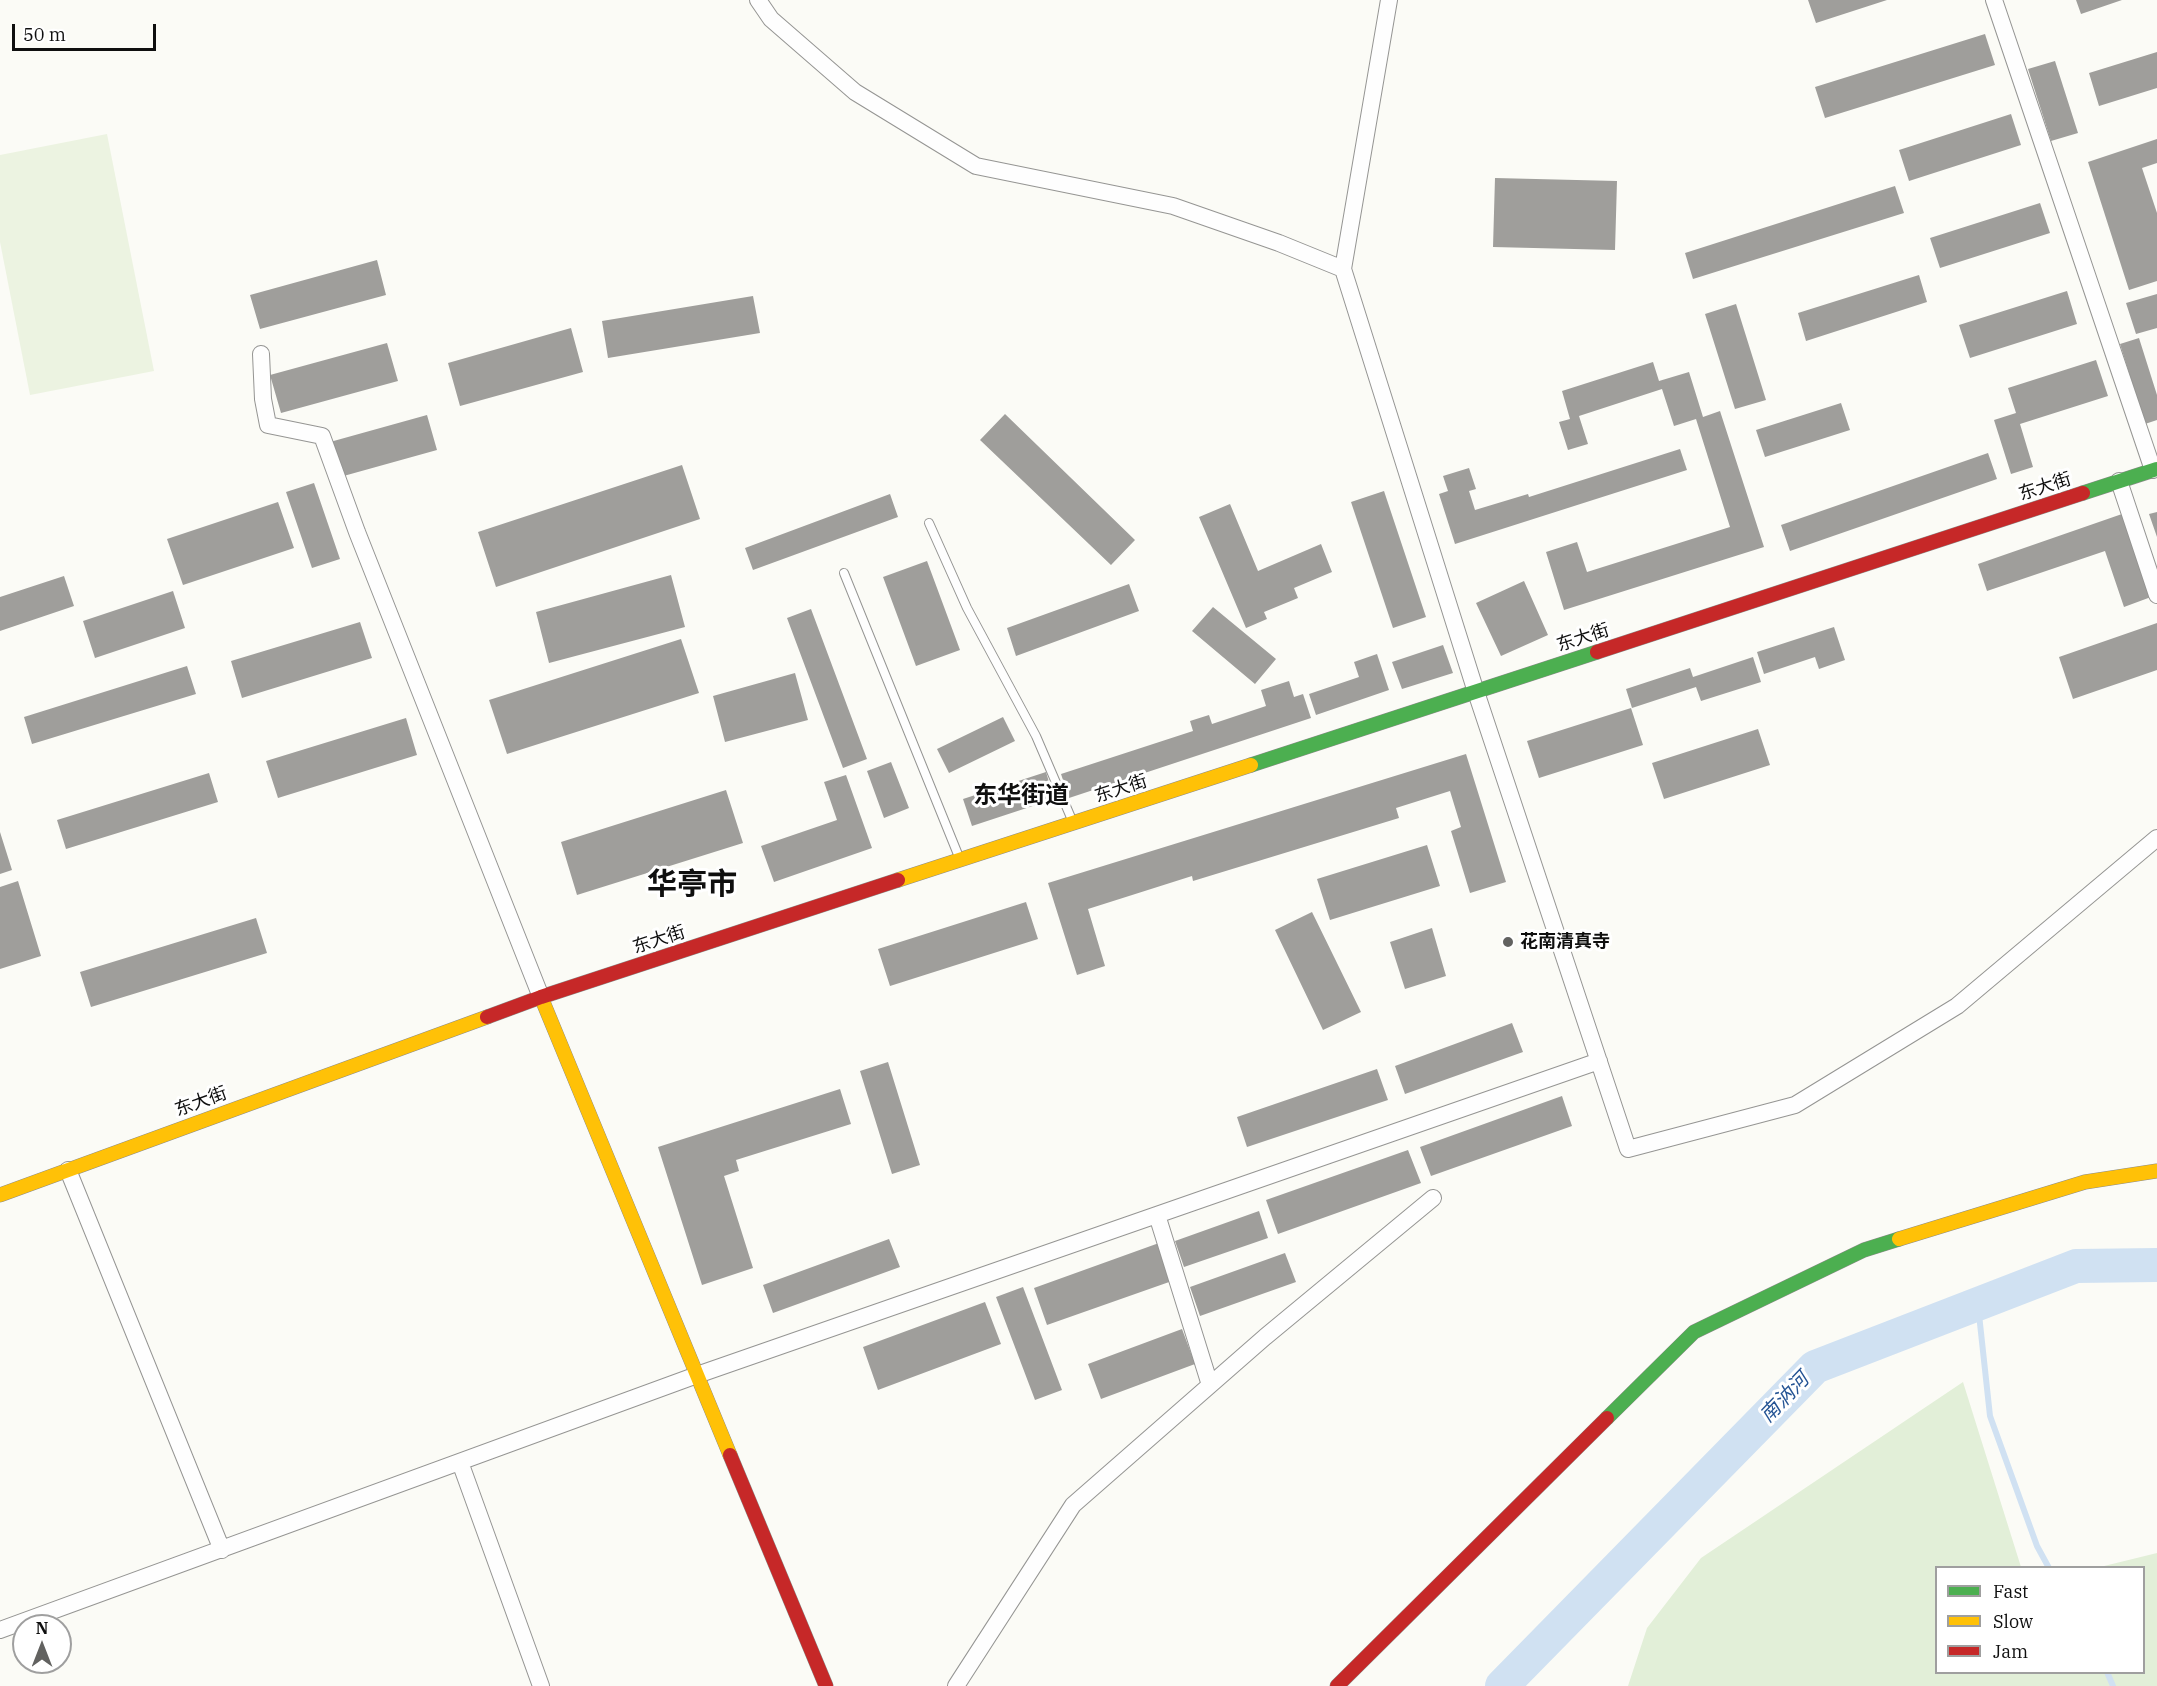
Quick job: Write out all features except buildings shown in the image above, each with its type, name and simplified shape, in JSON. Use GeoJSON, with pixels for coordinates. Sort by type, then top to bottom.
{"type":"FeatureCollection","features":[{"type":"Feature","properties":{"kind":"street"},"geometry":{"type":"LineString","coordinates":[[759,0],[771,19],[855,92],[976,166],[1173,206],[1279,243],[1343,269]]}},
{"type":"Feature","properties":{"kind":"street"},"geometry":{"type":"LineString","coordinates":[[1389,0],[1343,269],[1476,692],[1628,1149],[1795,1106],[1957,1006],[2157,838]]}},
{"type":"Feature","properties":{"kind":"street"},"geometry":{"type":"LineString","coordinates":[[1994,0],[2155,470]]}},
{"type":"Feature","properties":{"kind":"street"},"geometry":{"type":"LineString","coordinates":[[261,354],[263,399],[268,425],[322,436],[357,532],[541,997],[826,1686]]}},
{"type":"Feature","properties":{"kind":"street","name":"东大街"},"geometry":{"type":"LineString","coordinates":[[0,1195],[541,997],[2155,470]]}},
{"type":"Feature","properties":{"kind":"street"},"geometry":{"type":"LineString","coordinates":[[2119,482],[2157,595]]}},
{"type":"Feature","properties":{"kind":"street"},"geometry":{"type":"LineString","coordinates":[[0,1630],[697,1375],[1599,1061]]}},
{"type":"Feature","properties":{"kind":"street"},"geometry":{"type":"LineString","coordinates":[[68,1170],[222,1550]]}},
{"type":"Feature","properties":{"kind":"street"},"geometry":{"type":"LineString","coordinates":[[1337,1686],[1694,1332],[1864,1250],[2085,1182],[2157,1171]]}},
{"type":"Feature","properties":{"kind":"street"},"geometry":{"type":"LineString","coordinates":[[956,1686],[1073,1505],[1265,1337],[1433,1198]]}},
{"type":"Feature","properties":{"kind":"street"},"geometry":{"type":"LineString","coordinates":[[1157,1215],[1210,1385]]}},
{"type":"Feature","properties":{"kind":"street"},"geometry":{"type":"LineString","coordinates":[[460,1462],[541,1686]]}},
{"type":"Feature","properties":{"kind":"lane"},"geometry":{"type":"LineString","coordinates":[[929,523],[968,608],[1036,736],[1073,823]]}},
{"type":"Feature","properties":{"kind":"lane"},"geometry":{"type":"LineString","coordinates":[[844,573],[960,860]]}},
{"type":"Feature","properties":{"kind":"green space"},"geometry":{"type":"Polygon","coordinates":[[[107,134],[154,371],[30,395],[0,242],[0,155],[107,134]]]}},
{"type":"Feature","properties":{"kind":"green space"},"geometry":{"type":"Polygon","coordinates":[[[1963,1382],[2021,1566],[1935,1566],[1935,1674],[2145,1674],[2145,1566],[2104,1566],[2157,1553],[2157,1686],[1628,1686],[1647,1628],[1701,1558],[1963,1382]]]}},
{"type":"Feature","properties":{"kind":"waterway","name":"南汭河"},"geometry":{"type":"LineString","coordinates":[[1502,1686],[1815,1367],[2076,1266],[2157,1265]]}},
{"type":"Feature","properties":{"kind":"waterway"},"geometry":{"type":"LineString","coordinates":[[1978,1305],[1990,1416],[2037,1546],[2048,1566]]}},
{"type":"Feature","properties":{"kind":"waterway"},"geometry":{"type":"LineString","coordinates":[[2108,1674],[2113,1686]]}},
{"type":"Feature","properties":{"kind":"traffic: fast"},"geometry":{"type":"LineString","coordinates":[[2083,493],[2157,469]]}},
{"type":"Feature","properties":{"kind":"traffic: fast"},"geometry":{"type":"LineString","coordinates":[[1251,765],[1597,652]]}},
{"type":"Feature","properties":{"kind":"traffic: fast"},"geometry":{"type":"LineString","coordinates":[[1607,1418],[1694,1332],[1864,1250],[1899,1239]]}},
{"type":"Feature","properties":{"kind":"traffic: slow"},"geometry":{"type":"LineString","coordinates":[[898,880],[1251,765]]}},
{"type":"Feature","properties":{"kind":"traffic: slow"},"geometry":{"type":"LineString","coordinates":[[541,997],[730,1455]]}},
{"type":"Feature","properties":{"kind":"traffic: slow"},"geometry":{"type":"LineString","coordinates":[[0,1195],[487,1017]]}},
{"type":"Feature","properties":{"kind":"traffic: slow"},"geometry":{"type":"LineString","coordinates":[[1899,1239],[2085,1182],[2157,1171]]}},
{"type":"Feature","properties":{"kind":"traffic: jam"},"geometry":{"type":"LineString","coordinates":[[1597,652],[2083,493]]}},
{"type":"Feature","properties":{"kind":"traffic: jam"},"geometry":{"type":"LineString","coordinates":[[487,1017],[541,997],[898,880]]}},
{"type":"Feature","properties":{"kind":"traffic: jam"},"geometry":{"type":"LineString","coordinates":[[1337,1686],[1607,1418]]}},
{"type":"Feature","properties":{"kind":"traffic: jam"},"geometry":{"type":"LineString","coordinates":[[730,1455],[826,1686]]}},
{"type":"Feature","properties":{"kind":"place","name":"花南清真寺"},"geometry":{"type":"Point","coordinates":[1508,942]}},
{"type":"Feature","properties":{"kind":"district","name":"东华街道"},"geometry":{"type":"Point","coordinates":[1021,796]}},
{"type":"Feature","properties":{"kind":"district","name":"华亭市"},"geometry":{"type":"Point","coordinates":[692,885]}}]}
